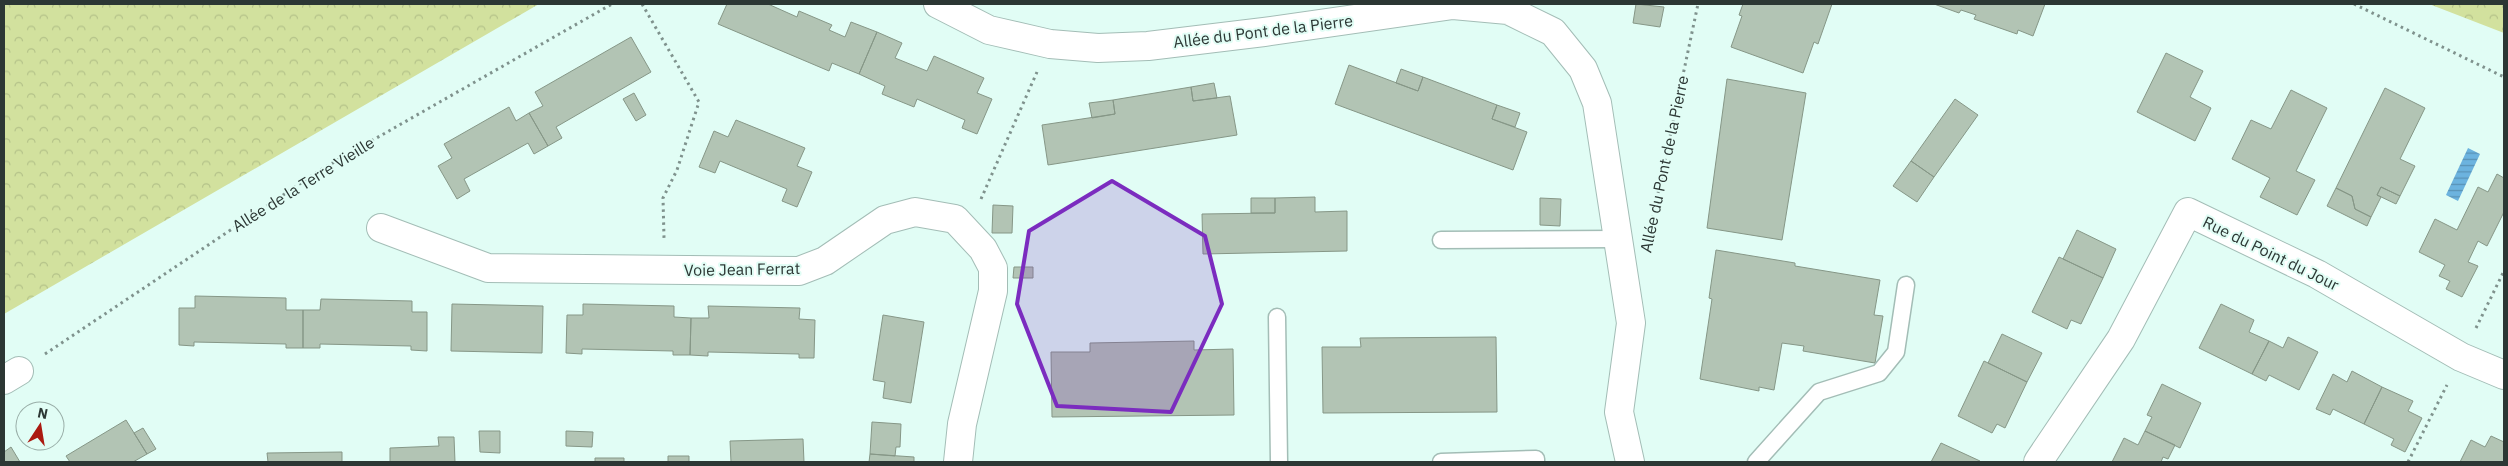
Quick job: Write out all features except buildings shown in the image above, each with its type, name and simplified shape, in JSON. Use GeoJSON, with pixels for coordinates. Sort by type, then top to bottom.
{"type":"FeatureCollection","features":[{"type":"Feature","properties":{"kind":"street","name":"Allée du Pont de la Pierre"},"geometry":{"type":"LineString","coordinates":[[938,4],[989,30],[1050,44],[1098,48],[1148,46],[1264,32],[1453,5],[1508,10],[1553,32],[1583,69],[1597,103],[1630,323],[1619,412],[1630,462]]}},
{"type":"Feature","properties":{"kind":"street","name":"Voie Jean Ferrat"},"geometry":{"type":"LineString","coordinates":[[381,228],[488,268],[799,271],[825,261],[885,220],[915,212],[955,219],[966,233],[983,249],[993,268],[993,291],[962,424],[958,462]]}},
{"type":"Feature","properties":{"kind":"street","name":"Rue du Point du Jour"},"geometry":{"type":"LineString","coordinates":[[2038,462],[2121,339],[2188,212],[2318,274],[2462,357],[2504,375]]}},
{"type":"Feature","properties":{"kind":"lane"},"geometry":{"type":"LineString","coordinates":[[1441,240],[1618,240]]}},
{"type":"Feature","properties":{"kind":"lane"},"geometry":{"type":"LineString","coordinates":[[1756,462],[1819,392],[1879,372],[1896,352],[1906,285]]}},
{"type":"Feature","properties":{"kind":"lane"},"geometry":{"type":"LineString","coordinates":[[1277,317],[1279,462]]}},
{"type":"Feature","properties":{"kind":"lane"},"geometry":{"type":"LineString","coordinates":[[1441,462],[1536,459],[1536,462]]}},
{"type":"Feature","properties":{"kind":"path","name":"Allée de la Terre Vieille"},"geometry":{"type":"LineString","coordinates":[[11,376],[322,169],[612,4]]}},
{"type":"Feature","properties":{"kind":"path"},"geometry":{"type":"LineString","coordinates":[[642,4],[699,102],[677,170],[664,198],[664,239],[654,270]]}},
{"type":"Feature","properties":{"kind":"path","name":"Allée du Pont de la Pierre"},"geometry":{"type":"LineString","coordinates":[[1649,236],[1698,4]]}},
{"type":"Feature","properties":{"kind":"path"},"geometry":{"type":"LineString","coordinates":[[2354,4],[2504,77]]}},
{"type":"Feature","properties":{"kind":"path"},"geometry":{"type":"LineString","coordinates":[[966,233],[1050,44]]}},
{"type":"Feature","properties":{"kind":"highlighted area"},"geometry":{"type":"Polygon","coordinates":[[[1112,181],[1205,236],[1222,304],[1171,412],[1057,406],[1017,304],[1029,231],[1112,181]]]}},
{"type":"Feature","properties":{"kind":"green space"},"geometry":{"type":"Polygon","coordinates":[[[4,4],[539,4],[4,314],[4,4]]]}},
{"type":"Feature","properties":{"kind":"green space"},"geometry":{"type":"Polygon","coordinates":[[[2429,4],[2504,4],[2504,33],[2429,4]]]}},
{"type":"Feature","properties":{"kind":"water"},"geometry":{"type":"Polygon","coordinates":[[[2468,148],[2480,154],[2458,201],[2446,195],[2468,148]]]}}]}
